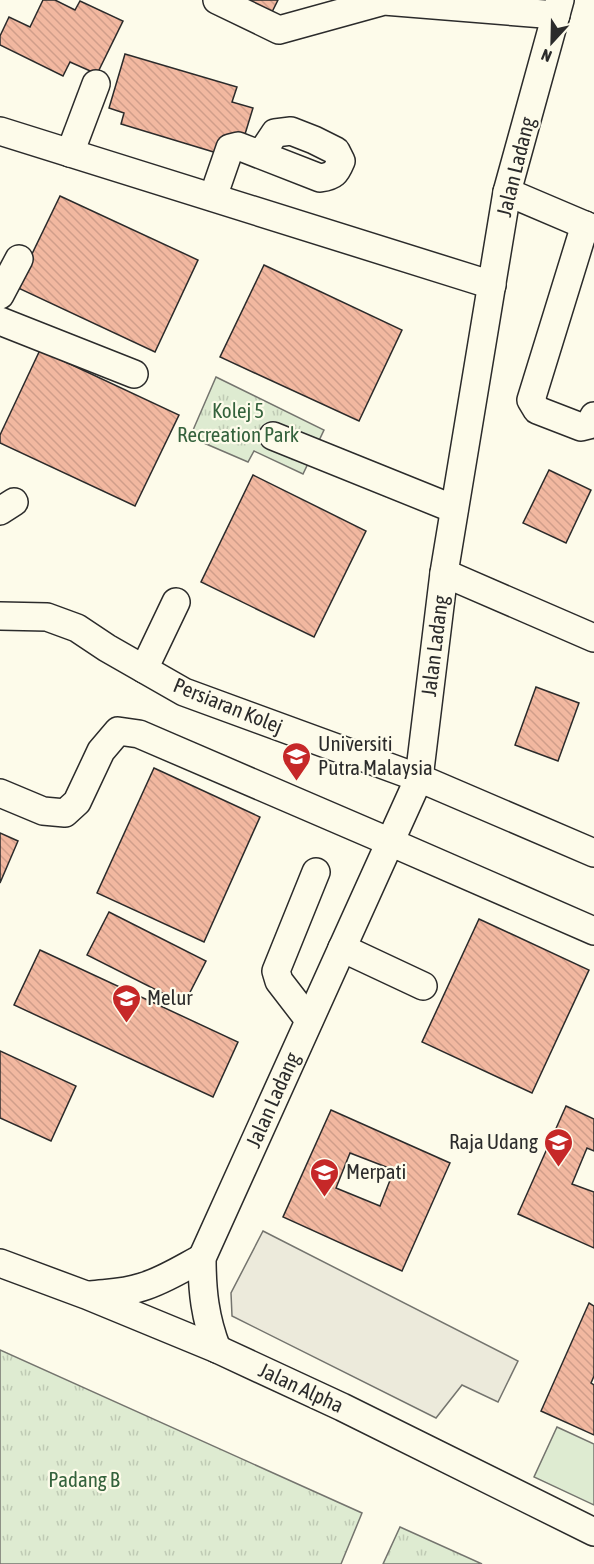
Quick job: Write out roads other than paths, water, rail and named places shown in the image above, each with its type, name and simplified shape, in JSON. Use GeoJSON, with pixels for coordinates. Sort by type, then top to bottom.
{"type":"FeatureCollection","features":[{"type":"Feature","properties":{"kind":"street"},"geometry":{"type":"LineString","coordinates":[[217,0],[279,30],[308,12],[384,0],[558,7]]}},
{"type":"Feature","properties":{"kind":"street","name":"Jalan Ladang"},"geometry":{"type":"LineString","coordinates":[[217,1349],[204,1306],[202,1258],[419,778],[444,573],[507,192],[558,7]]}},
{"type":"Feature","properties":{"kind":"street"},"geometry":{"type":"LineString","coordinates":[[70,153],[96,84]]}},
{"type":"Feature","properties":{"kind":"street"},"geometry":{"type":"LineString","coordinates":[[0,131],[492,285]]}},
{"type":"Feature","properties":{"kind":"street"},"geometry":{"type":"LineString","coordinates":[[213,198],[230,148],[238,146],[261,154]]}},
{"type":"Feature","properties":{"kind":"street"},"geometry":{"type":"LineString","coordinates":[[507,192],[590,227],[531,400],[537,410],[581,428],[590,425],[594,416]]}},
{"type":"Feature","properties":{"kind":"street"},"geometry":{"type":"LineString","coordinates":[[0,295],[19,259]]}},
{"type":"Feature","properties":{"kind":"street"},"geometry":{"type":"LineString","coordinates":[[0,321],[134,374]]}},
{"type":"Feature","properties":{"kind":"street"},"geometry":{"type":"LineString","coordinates":[[273,436],[454,509]]}},
{"type":"Feature","properties":{"kind":"street"},"geometry":{"type":"LineString","coordinates":[[444,573],[594,638]]}},
{"type":"Feature","properties":{"kind":"street"},"geometry":{"type":"LineString","coordinates":[[144,669],[176,602]]}},
{"type":"Feature","properties":{"kind":"street","name":"Persiaran Kolej"},"geometry":{"type":"LineString","coordinates":[[0,616],[47,617],[77,628],[184,692],[419,778],[594,853]]}},
{"type":"Feature","properties":{"kind":"street"},"geometry":{"type":"LineString","coordinates":[[0,793],[43,812],[65,813],[77,802],[101,751],[118,731],[139,734],[594,931]]}},
{"type":"Feature","properties":{"kind":"street"},"geometry":{"type":"LineString","coordinates":[[309,1020],[279,981],[276,971],[316,872]]}},
{"type":"Feature","properties":{"kind":"street"},"geometry":{"type":"LineString","coordinates":[[342,948],[423,986]]}},
{"type":"Feature","properties":{"kind":"street"},"geometry":{"type":"LineString","coordinates":[[86,1295],[126,1292],[144,1287],[202,1258]]}},
{"type":"Feature","properties":{"kind":"street","name":"Jalan Alpha"},"geometry":{"type":"LineString","coordinates":[[0,1263],[86,1295],[217,1349],[342,1407],[594,1532]]}},
{"type":"Feature","properties":{"kind":"place","name":"Universiti Putra Malaysia"},"geometry":{"type":"Point","coordinates":[297,782]}},
{"type":"Feature","properties":{"kind":"place","name":"Melur"},"geometry":{"type":"Point","coordinates":[126,1024]}},
{"type":"Feature","properties":{"kind":"place","name":"Raja Udang"},"geometry":{"type":"Point","coordinates":[559,1168]}},
{"type":"Feature","properties":{"kind":"place","name":"Merpati"},"geometry":{"type":"Point","coordinates":[325,1198]}},
{"type":"Feature","properties":{"kind":"park label","name":"Kolej 5 Recreation Park"},"geometry":{"type":"Point","coordinates":[238,423]}},
{"type":"Feature","properties":{"kind":"park label","name":"Padang B"},"geometry":{"type":"Point","coordinates":[84,1480]}}]}
